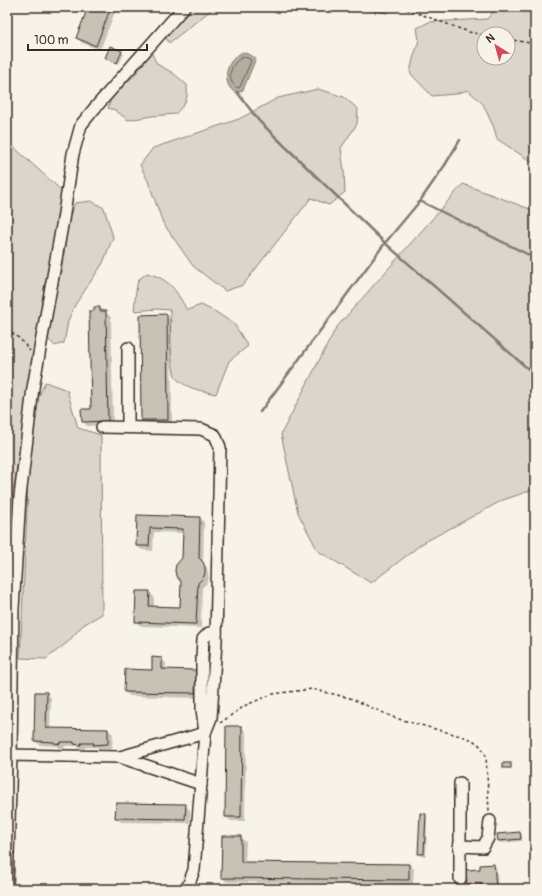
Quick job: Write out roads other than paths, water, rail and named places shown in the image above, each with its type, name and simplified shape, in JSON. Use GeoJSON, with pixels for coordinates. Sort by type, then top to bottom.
{"type":"FeatureCollection","features":[{"type":"Feature","properties":{"kind":"street"},"geometry":{"type":"LineString","coordinates":[[7,889],[9,703],[20,497],[33,388],[64,220],[73,154],[81,126],[94,108],[184,7]]}},
{"type":"Feature","properties":{"kind":"street"},"geometry":{"type":"LineString","coordinates":[[128,348],[128,428]]}},
{"type":"Feature","properties":{"kind":"street"},"geometry":{"type":"LineString","coordinates":[[102,427],[201,429],[215,435],[220,447],[216,633],[209,633],[203,639],[202,709],[205,733],[194,870],[187,889]]}},
{"type":"Feature","properties":{"kind":"street"},"geometry":{"type":"LineString","coordinates":[[9,755],[120,757],[205,733]]}},
{"type":"Feature","properties":{"kind":"street"},"geometry":{"type":"LineString","coordinates":[[120,757],[201,784]]}},
{"type":"Feature","properties":{"kind":"street"},"geometry":{"type":"LineString","coordinates":[[460,783],[460,878]]}},
{"type":"Feature","properties":{"kind":"street"},"geometry":{"type":"LineString","coordinates":[[459,846],[483,847],[488,838],[490,820]]}},
{"type":"Feature","properties":{"kind":"water"},"geometry":{"type":"Polygon","coordinates":[[[243,52],[256,58],[243,90],[238,92],[233,91],[229,86],[227,73],[229,65],[234,58],[243,52]]]}},
{"type":"Feature","properties":{"kind":"waterway"},"geometry":{"type":"LineString","coordinates":[[237,92],[259,121],[385,243],[535,375]]}},
{"type":"Feature","properties":{"kind":"waterway"},"geometry":{"type":"LineString","coordinates":[[260,412],[385,243],[420,201],[460,140]]}},
{"type":"Feature","properties":{"kind":"waterway"},"geometry":{"type":"LineString","coordinates":[[420,201],[535,258]]}}]}
